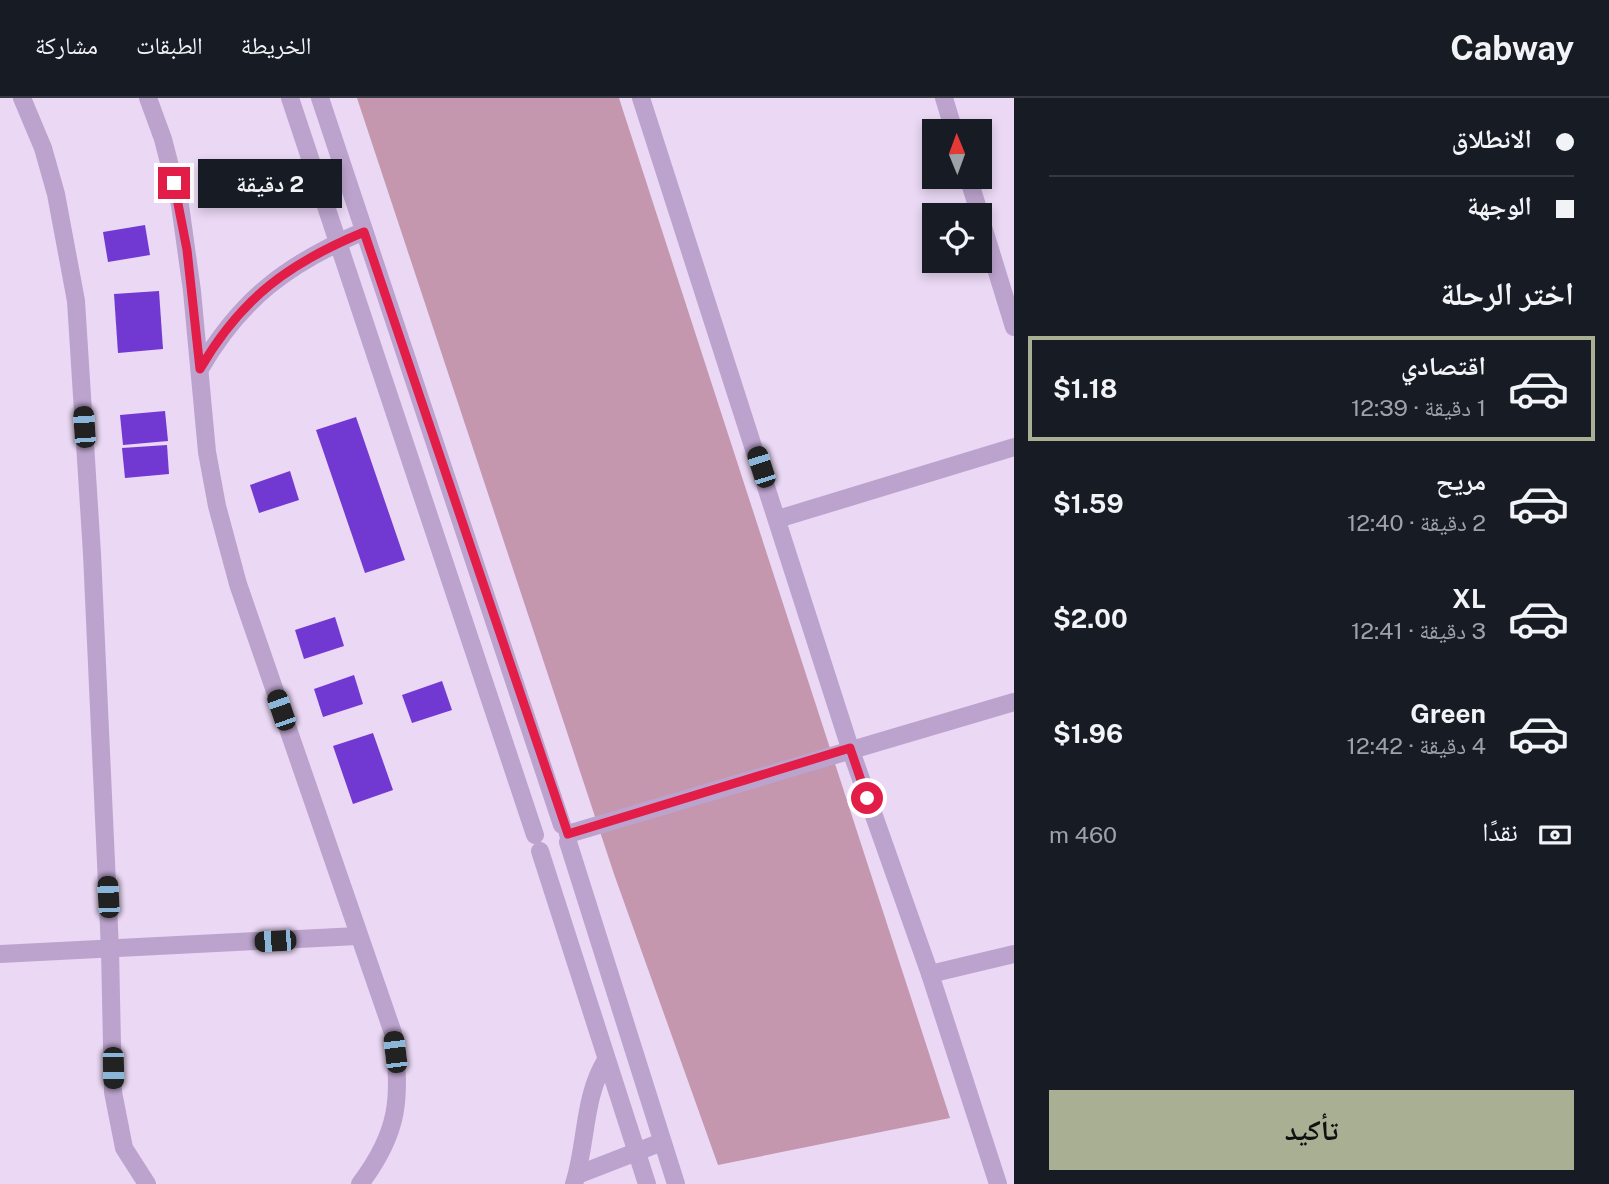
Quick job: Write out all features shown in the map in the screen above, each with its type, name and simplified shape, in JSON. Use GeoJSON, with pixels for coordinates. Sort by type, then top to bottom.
{"type":"FeatureCollection","features":[{"type":"Feature","properties":{"kind":"street"},"geometry":{"type":"LineString","coordinates":[[22,98],[43,148],[56,194],[76,300],[92,554],[116,1119],[124,1148],[147,1184]]}},
{"type":"Feature","properties":{"kind":"street"},"geometry":{"type":"LineString","coordinates":[[148,98],[163,139],[180,205],[200,369],[206,452],[234,571],[357,936],[393,1033],[399,1098],[393,1130],[376,1163],[360,1184]]}},
{"type":"Feature","properties":{"kind":"street"},"geometry":{"type":"LineString","coordinates":[[290,98],[538,843],[647,1184]]}},
{"type":"Feature","properties":{"kind":"street"},"geometry":{"type":"LineString","coordinates":[[320,98],[566,834],[676,1184]]}},
{"type":"Feature","properties":{"kind":"street"},"geometry":{"type":"LineString","coordinates":[[641,98],[850,748],[930,974],[998,1184]]}},
{"type":"Feature","properties":{"kind":"street"},"geometry":{"type":"LineString","coordinates":[[944,98],[950,119]]}},
{"type":"Feature","properties":{"kind":"street"},"geometry":{"type":"LineString","coordinates":[[200,369],[225,329],[257,294],[295,264],[364,232]]}},
{"type":"Feature","properties":{"kind":"street"},"geometry":{"type":"LineString","coordinates":[[992,255],[1014,327]]}},
{"type":"Feature","properties":{"kind":"street"},"geometry":{"type":"LineString","coordinates":[[778,519],[1014,447]]}},
{"type":"Feature","properties":{"kind":"street"},"geometry":{"type":"LineString","coordinates":[[538,843],[547,823],[566,834],[850,748],[1014,702]]}},
{"type":"Feature","properties":{"kind":"street"},"geometry":{"type":"LineString","coordinates":[[538,843],[557,855],[566,834]]}},
{"type":"Feature","properties":{"kind":"street"},"geometry":{"type":"LineString","coordinates":[[0,954],[357,936]]}},
{"type":"Feature","properties":{"kind":"street"},"geometry":{"type":"LineString","coordinates":[[930,974],[1014,954]]}},
{"type":"Feature","properties":{"kind":"street"},"geometry":{"type":"LineString","coordinates":[[576,1179],[583,1152],[591,1090],[606,1060]]}},
{"type":"Feature","properties":{"kind":"street"},"geometry":{"type":"LineString","coordinates":[[576,1179],[663,1142]]}},
{"type":"Feature","properties":{"kind":"shaded area"},"geometry":{"type":"Polygon","coordinates":[[[357,98],[619,98],[950,1118],[718,1165],[614,874],[357,98]]]}},
{"type":"Feature","properties":{"kind":"building"},"geometry":{"type":"Polygon","coordinates":[[[145,225],[150,255],[108,262],[103,232],[145,225]]]}},
{"type":"Feature","properties":{"kind":"building"},"geometry":{"type":"Polygon","coordinates":[[[159,291],[163,349],[118,353],[114,294],[159,291]]]}},
{"type":"Feature","properties":{"kind":"building"},"geometry":{"type":"Polygon","coordinates":[[[165,411],[168,441],[123,445],[120,415],[165,411]]]}},
{"type":"Feature","properties":{"kind":"building"},"geometry":{"type":"Polygon","coordinates":[[[356,417],[405,560],[365,573],[316,430],[356,417]]]}},
{"type":"Feature","properties":{"kind":"building"},"geometry":{"type":"Polygon","coordinates":[[[167,445],[169,474],[125,478],[122,448],[167,445]]]}},
{"type":"Feature","properties":{"kind":"building"},"geometry":{"type":"Polygon","coordinates":[[[290,471],[299,500],[259,513],[250,485],[290,471]]]}},
{"type":"Feature","properties":{"kind":"building"},"geometry":{"type":"Polygon","coordinates":[[[335,617],[344,646],[304,659],[295,630],[335,617]]]}},
{"type":"Feature","properties":{"kind":"building"},"geometry":{"type":"Polygon","coordinates":[[[354,675],[363,704],[323,717],[314,689],[354,675]]]}},
{"type":"Feature","properties":{"kind":"building"},"geometry":{"type":"Polygon","coordinates":[[[442,681],[452,710],[412,723],[402,695],[442,681]]]}},
{"type":"Feature","properties":{"kind":"building"},"geometry":{"type":"Polygon","coordinates":[[[373,733],[393,790],[353,804],[333,746],[373,733]]]}},
{"type":"Feature","properties":{"kind":"route"},"geometry":{"type":"LineString","coordinates":[[174,183],[187,250],[200,369],[240,310],[275,278],[316,252],[364,232],[562,825],[568,834],[850,748],[867,798]]}}]}
